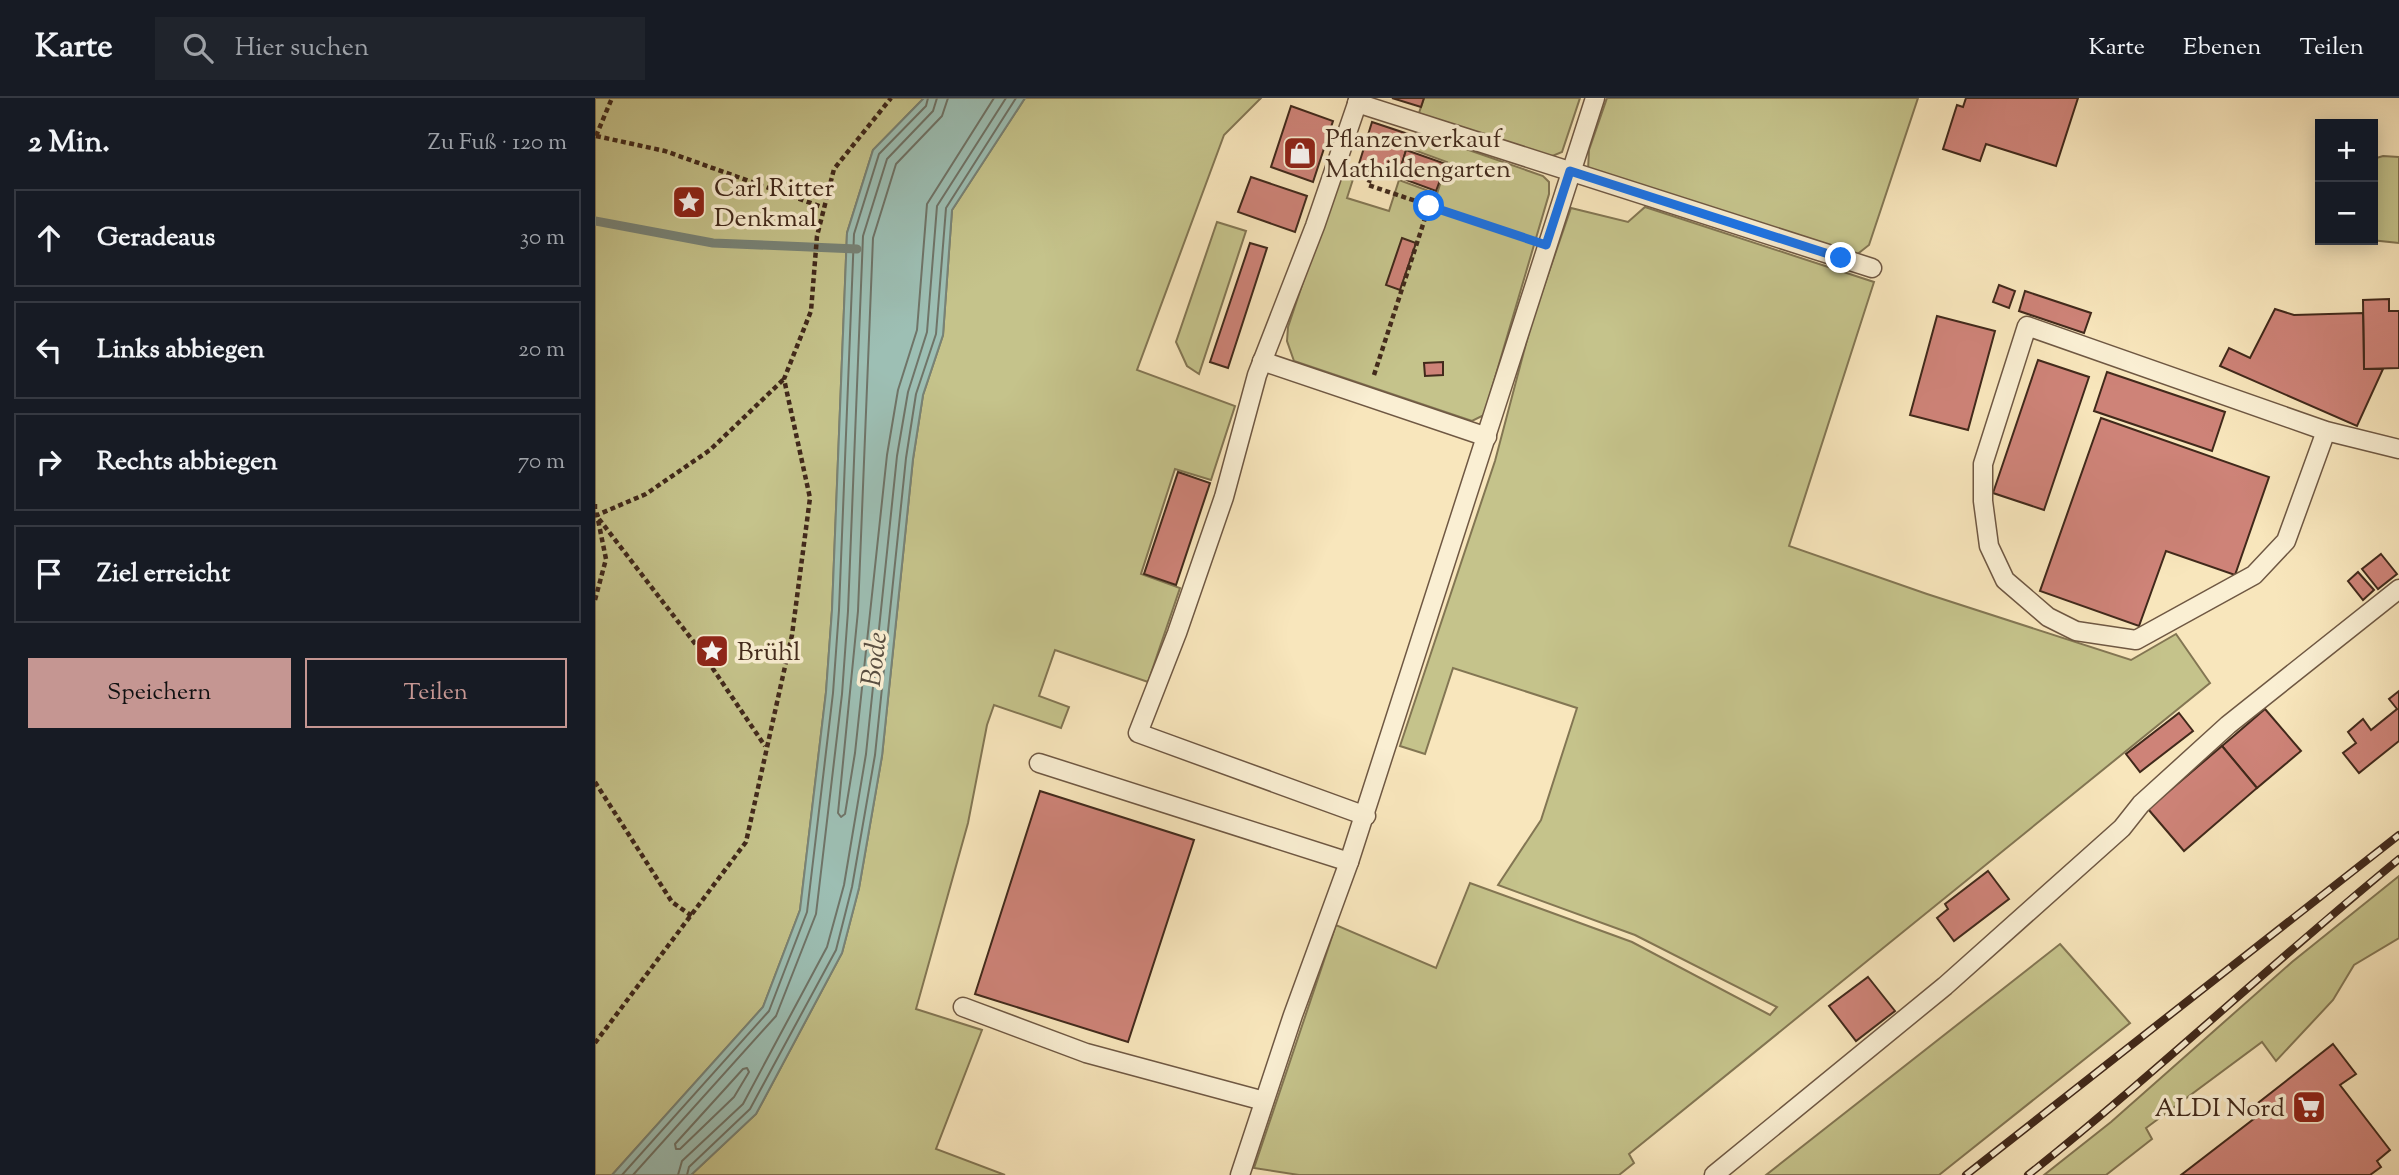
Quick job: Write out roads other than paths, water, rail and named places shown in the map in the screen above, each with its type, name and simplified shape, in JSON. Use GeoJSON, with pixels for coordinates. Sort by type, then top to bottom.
{"type":"FeatureCollection","features":[{"type":"Feature","properties":{"kind":"lane"},"geometry":{"type":"LineString","coordinates":[[1240,1175],[1366,816],[1595,98]]}},
{"type":"Feature","properties":{"kind":"lane"},"geometry":{"type":"LineString","coordinates":[[1366,816],[1138,733],[1224,497],[1262,361],[1358,100],[1872,268]]}},
{"type":"Feature","properties":{"kind":"lane"},"geometry":{"type":"LineString","coordinates":[[2326,431],[2286,541],[2254,575],[2136,640],[2076,631],[2048,617],[2004,580],[1989,546],[1983,501],[1983,464],[2027,326],[2326,431],[2399,449]]}},
{"type":"Feature","properties":{"kind":"lane"},"geometry":{"type":"LineString","coordinates":[[1262,361],[1487,437]]}},
{"type":"Feature","properties":{"kind":"lane"},"geometry":{"type":"LineString","coordinates":[[1714,1175],[1945,986],[2122,828],[2141,804],[2228,725],[2399,589]]}},
{"type":"Feature","properties":{"kind":"lane"},"geometry":{"type":"LineString","coordinates":[[1039,763],[1349,862]]}},
{"type":"Feature","properties":{"kind":"lane"},"geometry":{"type":"LineString","coordinates":[[963,1007],[1086,1054],[1264,1101]]}},
{"type":"Feature","properties":{"kind":"water","name":"Bode"},"geometry":{"type":"Polygon","coordinates":[[[924,98],[1025,98],[952,210],[943,335],[923,395],[913,459],[882,756],[859,888],[842,953],[756,1114],[691,1175],[612,1175],[763,1007],[800,910],[826,692],[832,610],[847,233],[873,150],[924,98]]]}},
{"type":"Feature","properties":{"kind":"waterway"},"geometry":{"type":"LineString","coordinates":[[595,221],[713,243],[857,249]]}},
{"type":"Feature","properties":{"kind":"railway"},"geometry":{"type":"LineString","coordinates":[[1966,1175],[2399,835]]}},
{"type":"Feature","properties":{"kind":"railway"},"geometry":{"type":"LineString","coordinates":[[2028,1175],[2122,1098],[2399,859]]}},
{"type":"Feature","properties":{"kind":"place","name":"Pflanzenverkauf Mathildengarten"},"geometry":{"type":"Point","coordinates":[1300,153]}},
{"type":"Feature","properties":{"kind":"place","name":"Carl Ritter Denkmal"},"geometry":{"type":"Point","coordinates":[689,202]}},
{"type":"Feature","properties":{"kind":"place","name":"Brühl"},"geometry":{"type":"Point","coordinates":[712,651]}},
{"type":"Feature","properties":{"kind":"place","name":"ALDI Nord"},"geometry":{"type":"Point","coordinates":[2309,1107]}}]}
